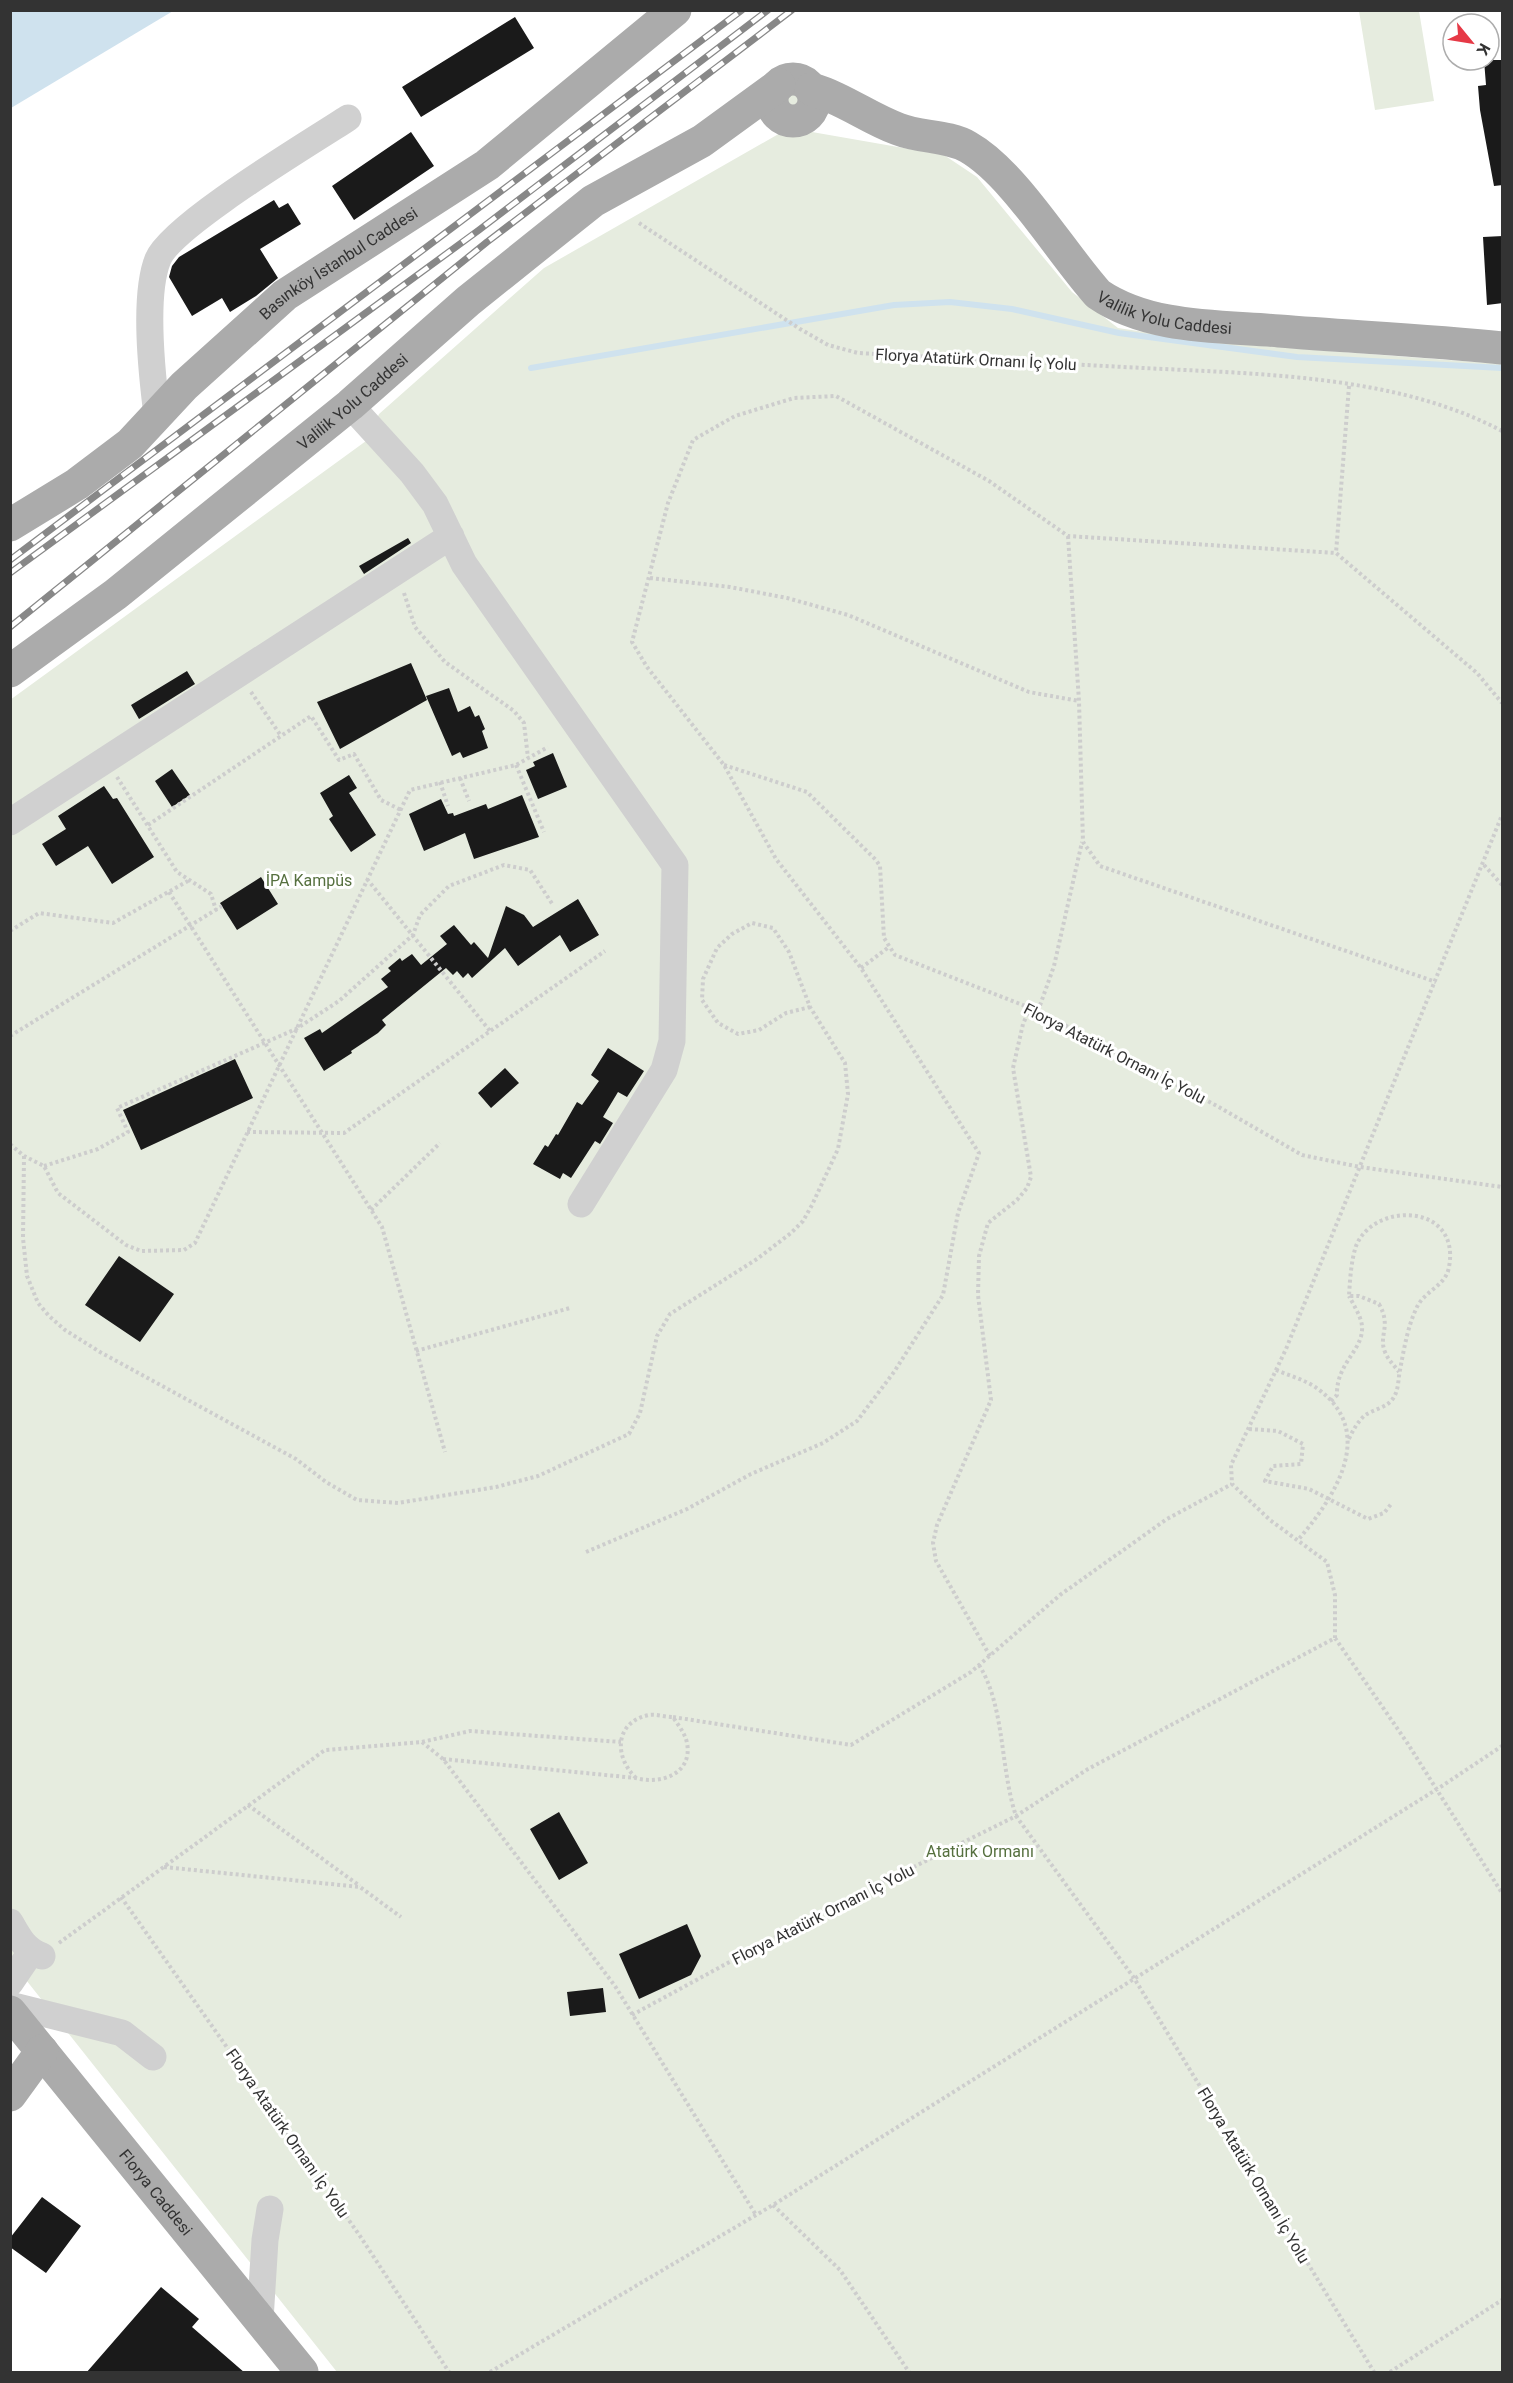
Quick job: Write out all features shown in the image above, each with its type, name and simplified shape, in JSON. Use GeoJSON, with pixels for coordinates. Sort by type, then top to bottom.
{"type":"FeatureCollection","features":[{"type":"Feature","properties":{"kind":"main road","name":"Basınköy İstanbul Caddesi"},"geometry":{"type":"LineString","coordinates":[[10,525],[77,484],[130,444],[183,386],[285,295],[487,165],[556,111],[675,10]]}},
{"type":"Feature","properties":{"kind":"main road"},"geometry":{"type":"LineString","coordinates":[[702,141],[779,85],[772,102],[799,109]]}},
{"type":"Feature","properties":{"kind":"main road","name":"Valilik Yolu Caddesi"},"geometry":{"type":"LineString","coordinates":[[10,671],[116,594],[350,405],[468,301],[593,201],[702,141],[799,109],[884,131],[898,130],[958,143],[985,158],[1009,183],[1098,294],[1114,305],[1138,314],[1218,326],[1503,348]]}},
{"type":"Feature","properties":{"kind":"main road","name":"Florya Caddesi"},"geometry":{"type":"LineString","coordinates":[[10,2012],[302,2373]]}},
{"type":"Feature","properties":{"kind":"main road"},"geometry":{"type":"LineString","coordinates":[[11,2099],[42,2051]]}},
{"type":"Feature","properties":{"kind":"street"},"geometry":{"type":"LineString","coordinates":[[157,415],[151,326],[153,274],[158,257],[181,229],[348,118]]}},
{"type":"Feature","properties":{"kind":"street"},"geometry":{"type":"LineString","coordinates":[[350,405],[424,488],[435,504],[464,564],[675,865],[672,1041],[664,1070],[581,1204]]}},
{"type":"Feature","properties":{"kind":"street"},"geometry":{"type":"LineString","coordinates":[[10,822],[451,536]]}},
{"type":"Feature","properties":{"kind":"street"},"geometry":{"type":"LineString","coordinates":[[10,1922],[19,1939],[36,1954],[10,1983]]}},
{"type":"Feature","properties":{"kind":"street"},"geometry":{"type":"LineString","coordinates":[[10,2005],[122,2033],[153,2057]]}},
{"type":"Feature","properties":{"kind":"street"},"geometry":{"type":"LineString","coordinates":[[260,2320],[265,2240],[270,2209]]}},
{"type":"Feature","properties":{"kind":"path","name":"Florya Atatürk Ornanı İç Yolu"},"geometry":{"type":"LineString","coordinates":[[639,223],[800,329],[828,345],[858,353],[1252,374],[1349,386],[1441,404],[1503,431]]}},
{"type":"Feature","properties":{"kind":"path"},"geometry":{"type":"LineString","coordinates":[[1336,554],[1349,386]]}},
{"type":"Feature","properties":{"kind":"path"},"geometry":{"type":"LineString","coordinates":[[586,1552],[687,1509],[751,1474],[823,1443],[857,1421],[894,1372],[943,1295],[956,1222],[979,1153],[861,968],[776,859],[724,765],[647,667],[632,642],[668,503],[693,440],[735,416],[794,398],[836,396],[988,481],[1068,536],[1336,554],[1478,673],[1503,703]]}},
{"type":"Feature","properties":{"kind":"path"},"geometry":{"type":"LineString","coordinates":[[1038,1011],[1054,966],[1083,842],[1080,701],[1068,536]]}},
{"type":"Feature","properties":{"kind":"path"},"geometry":{"type":"LineString","coordinates":[[394,573],[415,627],[426,641],[445,662],[514,711],[524,723],[528,759]]}},
{"type":"Feature","properties":{"kind":"path"},"geometry":{"type":"LineString","coordinates":[[650,578],[730,587],[787,598],[848,615],[1029,692],[1080,701]]}},
{"type":"Feature","properties":{"kind":"path"},"geometry":{"type":"LineString","coordinates":[[239,674],[280,736]]}},
{"type":"Feature","properties":{"kind":"path"},"geometry":{"type":"LineString","coordinates":[[148,825],[311,716],[339,760],[354,754],[381,800],[400,810]]}},
{"type":"Feature","properties":{"kind":"path"},"geometry":{"type":"LineString","coordinates":[[10,1144],[24,1156],[44,1166],[58,1193],[126,1245],[141,1251],[184,1250],[195,1243],[410,790],[516,765],[548,747]]}},
{"type":"Feature","properties":{"kind":"path"},"geometry":{"type":"LineString","coordinates":[[106,760],[177,872],[211,894],[216,910]]}},
{"type":"Feature","properties":{"kind":"path"},"geometry":{"type":"LineString","coordinates":[[516,765],[544,832]]}},
{"type":"Feature","properties":{"kind":"path"},"geometry":{"type":"LineString","coordinates":[[724,765],[807,792],[876,860],[879,866],[884,938],[889,947],[861,968]]}},
{"type":"Feature","properties":{"kind":"path"},"geometry":{"type":"LineString","coordinates":[[460,778],[469,801]]}},
{"type":"Feature","properties":{"kind":"path"},"geometry":{"type":"LineString","coordinates":[[440,782],[448,806]]}},
{"type":"Feature","properties":{"kind":"path"},"geometry":{"type":"LineString","coordinates":[[1503,815],[1276,1370],[1231,1465],[1232,1484],[1270,1520],[1327,1562],[1335,1595],[1335,1638],[1408,1744],[1435,1791],[1503,1893]]}},
{"type":"Feature","properties":{"kind":"path"},"geometry":{"type":"LineString","coordinates":[[1083,842],[1100,866],[1436,982]]}},
{"type":"Feature","properties":{"kind":"path"},"geometry":{"type":"LineString","coordinates":[[44,1166],[98,1149],[130,1131],[117,1108],[264,1041],[296,1029],[339,1001],[413,935],[420,915],[449,886],[504,865],[530,870],[554,904]]}},
{"type":"Feature","properties":{"kind":"path"},"geometry":{"type":"LineString","coordinates":[[1484,865],[1503,885]]}},
{"type":"Feature","properties":{"kind":"path"},"geometry":{"type":"LineString","coordinates":[[368,879],[490,1031]]}},
{"type":"Feature","properties":{"kind":"path"},"geometry":{"type":"LineString","coordinates":[[10,932],[39,913],[113,923],[188,881]]}},
{"type":"Feature","properties":{"kind":"path"},"geometry":{"type":"LineString","coordinates":[[169,892],[382,1227],[445,1452]]}},
{"type":"Feature","properties":{"kind":"path"},"geometry":{"type":"LineString","coordinates":[[10,1036],[222,906]]}},
{"type":"Feature","properties":{"kind":"path"},"geometry":{"type":"LineString","coordinates":[[24,1156],[23,1238],[27,1276],[38,1303],[65,1330],[100,1352],[297,1459],[326,1482],[357,1500],[398,1503],[464,1493],[538,1476],[629,1434],[640,1413],[657,1336],[670,1314],[757,1259],[803,1221],[838,1149],[848,1094],[847,1072],[841,1055],[810,1007],[789,952],[773,928],[752,923],[732,934],[717,948],[703,979],[702,1000],[718,1023],[738,1034],[759,1030],[786,1013],[810,1007]]}},
{"type":"Feature","properties":{"kind":"path","name":"Florya Atatürk Ornanı İç Yolu"},"geometry":{"type":"LineString","coordinates":[[889,947],[895,955],[906,960],[1038,1011],[1217,1106],[1302,1155],[1360,1167],[1503,1187]]}},
{"type":"Feature","properties":{"kind":"path"},"geometry":{"type":"LineString","coordinates":[[247,1132],[344,1133],[606,951]]}},
{"type":"Feature","properties":{"kind":"path"},"geometry":{"type":"LineString","coordinates":[[990,1656],[936,1561],[933,1543],[937,1525],[991,1400],[978,1294],[979,1256],[988,1223],[1017,1200],[1027,1188],[1031,1177],[1013,1068],[1023,1024],[1030,1008]]}},
{"type":"Feature","properties":{"kind":"path"},"geometry":{"type":"LineString","coordinates":[[371,1210],[440,1143]]}},
{"type":"Feature","properties":{"kind":"path"},"geometry":{"type":"LineString","coordinates":[[1330,1401],[1337,1395],[1339,1372],[1360,1340],[1362,1325],[1349,1296],[1357,1245],[1373,1226],[1392,1218],[1413,1214],[1428,1218],[1441,1227],[1448,1239],[1449,1269],[1442,1281],[1418,1305],[1405,1342],[1399,1372],[1399,1386],[1394,1398],[1364,1416],[1349,1439]]}},
{"type":"Feature","properties":{"kind":"path"},"geometry":{"type":"LineString","coordinates":[[1349,1296],[1379,1304],[1387,1324],[1383,1349],[1399,1372]]}},
{"type":"Feature","properties":{"kind":"path"},"geometry":{"type":"LineString","coordinates":[[416,1351],[570,1308]]}},
{"type":"Feature","properties":{"kind":"path"},"geometry":{"type":"LineString","coordinates":[[1276,1370],[1319,1390],[1343,1418],[1349,1439],[1347,1458],[1330,1500],[1298,1540]]}},
{"type":"Feature","properties":{"kind":"path"},"geometry":{"type":"LineString","coordinates":[[1249,1429],[1278,1431],[1303,1444],[1301,1464],[1273,1466],[1265,1481],[1309,1489],[1368,1519],[1384,1513],[1392,1503]]}},
{"type":"Feature","properties":{"kind":"path"},"geometry":{"type":"LineString","coordinates":[[636,1778],[626,1768],[620,1755],[621,1742],[626,1728],[637,1719],[651,1715],[851,1745],[979,1665],[1060,1595],[1157,1526],[1232,1484]]}},
{"type":"Feature","properties":{"kind":"path","name":"Florya Atatürk Ornanı İç Yolu"},"geometry":{"type":"LineString","coordinates":[[632,2015],[805,1921],[1016,1816],[1088,1769],[1335,1638]]}},
{"type":"Feature","properties":{"kind":"path","name":"Florya Atatürk Ornanı İç Yolu"},"geometry":{"type":"LineString","coordinates":[[979,1665],[992,1688],[1009,1794],[1016,1816],[1134,1978],[1374,2373]]}},
{"type":"Feature","properties":{"kind":"path"},"geometry":{"type":"LineString","coordinates":[[443,1759],[636,1778],[651,1783],[667,1780],[680,1770],[687,1755],[684,1733],[673,1717]]}},
{"type":"Feature","properties":{"kind":"path"},"geometry":{"type":"LineString","coordinates":[[36,1954],[121,1897],[324,1750],[422,1742],[470,1731],[621,1742]]}},
{"type":"Feature","properties":{"kind":"path"},"geometry":{"type":"LineString","coordinates":[[422,1742],[443,1759],[615,1986],[756,2215]]}},
{"type":"Feature","properties":{"kind":"path"},"geometry":{"type":"LineString","coordinates":[[490,2373],[756,2215],[1435,1791],[1503,1746]]}},
{"type":"Feature","properties":{"kind":"path"},"geometry":{"type":"LineString","coordinates":[[248,1805],[401,1917]]}},
{"type":"Feature","properties":{"kind":"path"},"geometry":{"type":"LineString","coordinates":[[163,1867],[360,1887]]}},
{"type":"Feature","properties":{"kind":"path","name":"Florya Atatürk Ornanı İç Yolu"},"geometry":{"type":"LineString","coordinates":[[121,1897],[360,2236],[449,2373]]}},
{"type":"Feature","properties":{"kind":"path"},"geometry":{"type":"LineString","coordinates":[[772,2205],[840,2270],[909,2373]]}},
{"type":"Feature","properties":{"kind":"path"},"geometry":{"type":"LineString","coordinates":[[1390,2373],[1503,2300]]}},
{"type":"Feature","properties":{"kind":"green space"},"geometry":{"type":"Polygon","coordinates":[[[1359,11],[1419,11],[1434,101],[1375,110],[1359,11]]]}},
{"type":"Feature","properties":{"kind":"green space"},"geometry":{"type":"Polygon","coordinates":[[[795,91],[802,94],[805,101],[802,108],[795,111],[788,108],[785,101],[788,94],[795,91]]]}},
{"type":"Feature","properties":{"kind":"green space","name":"Atatürk Ormanı"},"geometry":{"type":"Polygon","coordinates":[[[789,128],[944,155],[977,177],[1072,292],[1118,328],[1211,342],[1502,364],[1502,2372],[337,2372],[11,1961],[10,700],[366,441],[379,414],[544,268],[789,128]]]}},
{"type":"Feature","properties":{"kind":"water"},"geometry":{"type":"Polygon","coordinates":[[[11,10],[173,10],[173,11],[11,108],[11,10]]]}},
{"type":"Feature","properties":{"kind":"building"},"geometry":{"type":"Polygon","coordinates":[[[515,17],[534,48],[421,117],[402,87],[515,17]]]}},
{"type":"Feature","properties":{"kind":"building"},"geometry":{"type":"Polygon","coordinates":[[[1501,60],[1503,60],[1503,185],[1494,186],[1480,110],[1478,86],[1486,85],[1485,72],[1501,72],[1501,60]]]}},
{"type":"Feature","properties":{"kind":"building"},"geometry":{"type":"Polygon","coordinates":[[[411,132],[434,166],[354,220],[332,186],[411,132]]]}},
{"type":"Feature","properties":{"kind":"building"},"geometry":{"type":"Polygon","coordinates":[[[274,200],[279,208],[288,203],[301,224],[260,249],[278,278],[256,296],[230,312],[222,298],[192,316],[169,277],[172,266],[179,257],[274,200]]]}},
{"type":"Feature","properties":{"kind":"building"},"geometry":{"type":"Polygon","coordinates":[[[1503,236],[1503,303],[1487,305],[1483,237],[1503,236]]]}},
{"type":"Feature","properties":{"kind":"building"},"geometry":{"type":"Polygon","coordinates":[[[408,538],[411,543],[364,574],[359,566],[408,538]]]}},
{"type":"Feature","properties":{"kind":"building"},"geometry":{"type":"Polygon","coordinates":[[[411,663],[427,700],[340,749],[317,702],[411,663]]]}},
{"type":"Feature","properties":{"kind":"building"},"geometry":{"type":"Polygon","coordinates":[[[187,671],[195,684],[139,719],[131,705],[187,671]]]}},
{"type":"Feature","properties":{"kind":"building"},"geometry":{"type":"Polygon","coordinates":[[[449,688],[458,712],[470,706],[475,717],[479,715],[485,729],[482,731],[488,748],[463,758],[460,752],[452,756],[426,696],[449,688]]]}},
{"type":"Feature","properties":{"kind":"building"},"geometry":{"type":"Polygon","coordinates":[[[553,753],[567,787],[538,799],[526,770],[535,766],[533,762],[553,753]]]}},
{"type":"Feature","properties":{"kind":"building"},"geometry":{"type":"Polygon","coordinates":[[[172,769],[190,795],[172,807],[155,781],[172,769]]]}},
{"type":"Feature","properties":{"kind":"building"},"geometry":{"type":"Polygon","coordinates":[[[349,775],[357,788],[349,793],[376,835],[351,852],[329,819],[333,816],[320,793],[349,775]]]}},
{"type":"Feature","properties":{"kind":"building"},"geometry":{"type":"Polygon","coordinates":[[[104,786],[113,799],[117,798],[154,857],[112,884],[88,846],[56,866],[42,844],[66,829],[58,816],[104,786]]]}},
{"type":"Feature","properties":{"kind":"building"},"geometry":{"type":"Polygon","coordinates":[[[522,795],[539,837],[474,859],[465,833],[424,851],[409,814],[441,799],[448,814],[453,813],[454,816],[486,804],[488,809],[522,795]]]}},
{"type":"Feature","properties":{"kind":"building"},"geometry":{"type":"Polygon","coordinates":[[[261,877],[278,904],[237,930],[220,903],[261,877]]]}},
{"type":"Feature","properties":{"kind":"building"},"geometry":{"type":"Polygon","coordinates":[[[578,899],[599,935],[570,952],[560,935],[518,966],[505,948],[472,978],[468,973],[463,978],[457,971],[453,975],[446,968],[382,1020],[386,1025],[378,1033],[324,1071],[304,1038],[320,1029],[322,1033],[388,987],[381,979],[391,971],[388,968],[400,958],[402,961],[412,954],[421,965],[447,944],[440,936],[454,925],[471,945],[474,942],[488,958],[506,906],[524,915],[533,927],[578,899]]]}},
{"type":"Feature","properties":{"kind":"building"},"geometry":{"type":"Polygon","coordinates":[[[608,1048],[644,1071],[627,1097],[618,1092],[603,1117],[613,1123],[600,1144],[595,1141],[571,1178],[563,1173],[560,1179],[533,1164],[545,1145],[548,1147],[556,1134],[558,1135],[577,1102],[582,1105],[599,1081],[591,1075],[608,1048]]]}},
{"type":"Feature","properties":{"kind":"building"},"geometry":{"type":"Polygon","coordinates":[[[235,1059],[253,1098],[141,1150],[123,1110],[235,1059]]]}},
{"type":"Feature","properties":{"kind":"building"},"geometry":{"type":"Polygon","coordinates":[[[505,1068],[519,1083],[491,1108],[478,1093],[505,1068]]]}},
{"type":"Feature","properties":{"kind":"building"},"geometry":{"type":"Polygon","coordinates":[[[119,1256],[174,1294],[140,1342],[85,1305],[119,1256]]]}},
{"type":"Feature","properties":{"kind":"building"},"geometry":{"type":"Polygon","coordinates":[[[559,1812],[588,1863],[559,1880],[530,1829],[559,1812]]]}},
{"type":"Feature","properties":{"kind":"building"},"geometry":{"type":"Polygon","coordinates":[[[687,1924],[701,1956],[691,1975],[639,1999],[619,1954],[687,1924]]]}},
{"type":"Feature","properties":{"kind":"building"},"geometry":{"type":"Polygon","coordinates":[[[603,1988],[606,2012],[570,2016],[567,1992],[603,1988]]]}},
{"type":"Feature","properties":{"kind":"building"},"geometry":{"type":"Polygon","coordinates":[[[42,2197],[81,2226],[46,2273],[10,2247],[10,2238],[42,2197]]]}},
{"type":"Feature","properties":{"kind":"building"},"geometry":{"type":"Polygon","coordinates":[[[161,2287],[199,2319],[192,2327],[245,2373],[86,2373],[161,2287]]]}},
{"type":"Feature","properties":{"kind":"waterway"},"geometry":{"type":"LineString","coordinates":[[531,368],[894,305],[950,302],[1012,309],[1119,333],[1297,357],[1502,368]]}},
{"type":"Feature","properties":{"kind":"railway"},"geometry":{"type":"LineString","coordinates":[[10,560],[742,10]]}},
{"type":"Feature","properties":{"kind":"railway"},"geometry":{"type":"LineString","coordinates":[[10,573],[479,230],[768,10]]}},
{"type":"Feature","properties":{"kind":"railway"},"geometry":{"type":"LineString","coordinates":[[10,627],[487,242],[792,10]]}},
{"type":"Feature","properties":{"kind":"park label","name":"İPA Kampüs"},"geometry":{"type":"Point","coordinates":[309,880]}}]}
